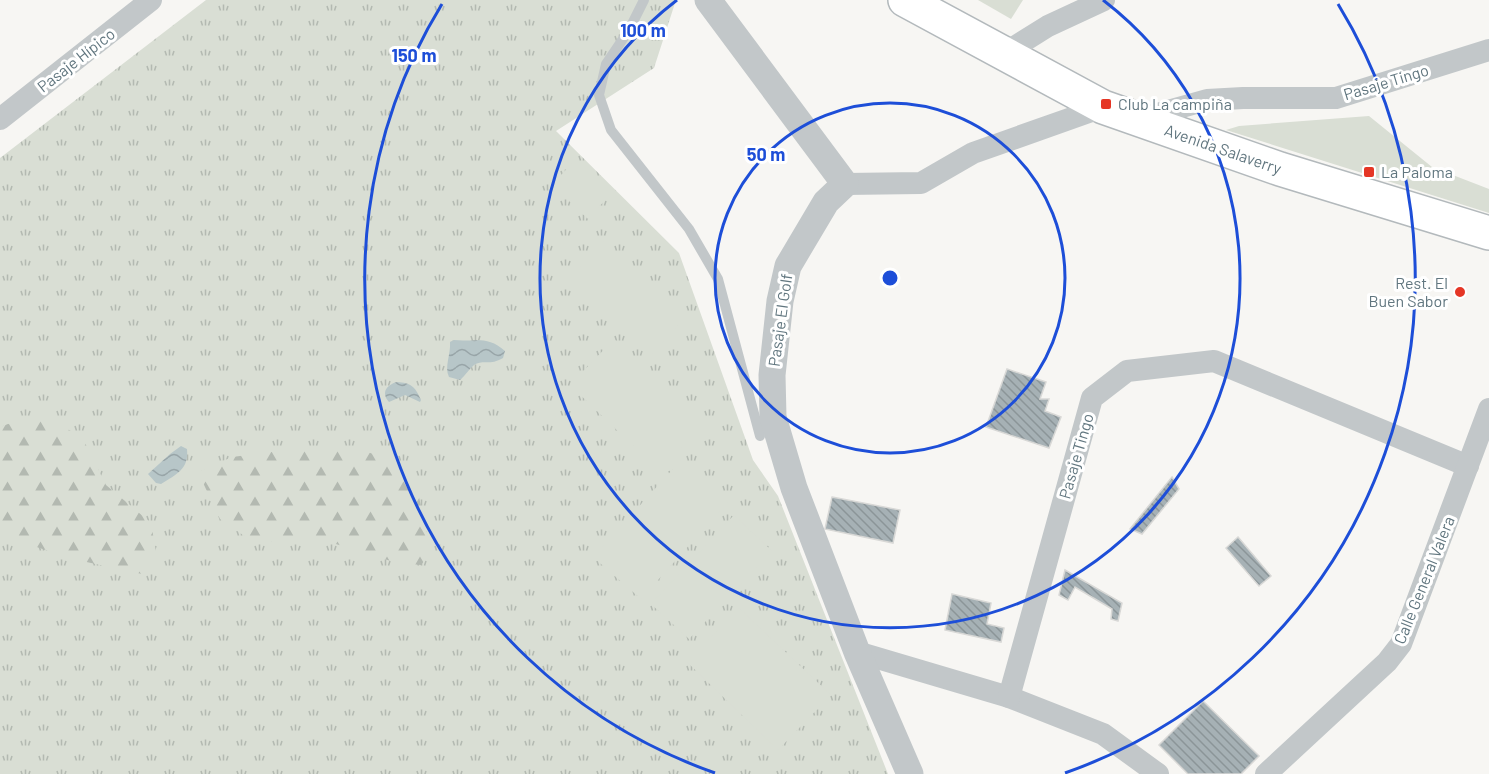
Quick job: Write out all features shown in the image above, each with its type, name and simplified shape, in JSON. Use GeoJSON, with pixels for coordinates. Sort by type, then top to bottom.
{"type":"FeatureCollection","features":[{"type":"Feature","properties":{"kind":"main road","name":"Avenida Salaverry"},"geometry":{"type":"LineString","coordinates":[[905,0],[1103,107],[1280,169],[1489,233]]}},
{"type":"Feature","properties":{"kind":"street","name":"Pasaje Hípico"},"geometry":{"type":"LineString","coordinates":[[0,119],[151,0]]}},
{"type":"Feature","properties":{"kind":"street"},"geometry":{"type":"LineString","coordinates":[[708,0],[845,183],[921,183],[973,153],[1103,107]]}},
{"type":"Feature","properties":{"kind":"street"},"geometry":{"type":"LineString","coordinates":[[1005,53],[1048,26],[1104,0]]}},
{"type":"Feature","properties":{"kind":"street","name":"Pasaje Tingo"},"geometry":{"type":"LineString","coordinates":[[1139,119],[1207,100],[1336,98],[1489,50]]}},
{"type":"Feature","properties":{"kind":"street","name":"Pasaje El Golf"},"geometry":{"type":"LineString","coordinates":[[845,183],[826,202],[788,266],[780,301],[772,375],[773,417],[794,488],[857,652],[910,774]]}},
{"type":"Feature","properties":{"kind":"street","name":"Pasaje Tingo"},"geometry":{"type":"LineString","coordinates":[[1009,696],[1092,398],[1127,371],[1214,361],[1468,466]]}},
{"type":"Feature","properties":{"kind":"street","name":"Calle General Valera"},"geometry":{"type":"LineString","coordinates":[[1266,774],[1387,662],[1401,644],[1489,409]]}},
{"type":"Feature","properties":{"kind":"street"},"geometry":{"type":"LineString","coordinates":[[857,652],[1009,696],[1103,734],[1158,774]]}},
{"type":"Feature","properties":{"kind":"lane"},"geometry":{"type":"LineString","coordinates":[[644,0],[629,30],[606,64],[599,95],[611,130],[689,229],[718,279],[760,436]]}},
{"type":"Feature","properties":{"kind":"green space"},"geometry":{"type":"Polygon","coordinates":[[[206,0],[676,0],[654,68],[556,131],[679,253],[753,460],[778,496],[888,774],[0,774],[0,158],[206,0]]]}},
{"type":"Feature","properties":{"kind":"green space"},"geometry":{"type":"Polygon","coordinates":[[[978,0],[1023,0],[1011,19],[978,0]]]}},
{"type":"Feature","properties":{"kind":"green space"},"geometry":{"type":"Polygon","coordinates":[[[1369,116],[1432,167],[1489,189],[1489,213],[1226,130],[1239,126],[1369,116]]]}},
{"type":"Feature","properties":{"kind":"green space"},"geometry":{"type":"Polygon","coordinates":[[[572,163],[608,197],[588,219],[552,185],[572,163]]]}},
{"type":"Feature","properties":{"kind":"green space"},"geometry":{"type":"Polygon","coordinates":[[[604,241],[686,317],[652,354],[570,278],[604,241]]]}},
{"type":"Feature","properties":{"kind":"green space"},"geometry":{"type":"Polygon","coordinates":[[[614,339],[703,425],[659,471],[570,385],[614,339]]]}},
{"type":"Feature","properties":{"kind":"green space"},"geometry":{"type":"Polygon","coordinates":[[[42,412],[83,439],[106,485],[151,523],[156,552],[142,574],[68,558],[0,534],[0,427],[42,412]]]}},
{"type":"Feature","properties":{"kind":"green space"},"geometry":{"type":"Polygon","coordinates":[[[351,446],[390,460],[419,497],[431,552],[421,565],[394,562],[323,540],[253,542],[220,519],[198,472],[232,457],[294,449],[351,446]]]}},
{"type":"Feature","properties":{"kind":"green space"},"geometry":{"type":"Polygon","coordinates":[[[681,460],[728,502],[641,599],[593,557],[681,460]]]}},
{"type":"Feature","properties":{"kind":"green space"},"geometry":{"type":"Polygon","coordinates":[[[734,515],[772,551],[689,639],[651,604],[734,515]]]}},
{"type":"Feature","properties":{"kind":"green space"},"geometry":{"type":"Polygon","coordinates":[[[739,608],[831,695],[778,750],[687,662],[739,608]]]}},
{"type":"Feature","properties":{"kind":"water"},"geometry":{"type":"Polygon","coordinates":[[[481,340],[493,343],[505,351],[503,358],[494,362],[477,363],[460,380],[449,377],[447,369],[450,342],[481,340]]]}},
{"type":"Feature","properties":{"kind":"water"},"geometry":{"type":"Polygon","coordinates":[[[397,382],[412,386],[419,395],[420,402],[405,395],[389,402],[385,396],[386,390],[397,382]]]}},
{"type":"Feature","properties":{"kind":"water"},"geometry":{"type":"Polygon","coordinates":[[[181,446],[187,449],[184,466],[177,474],[161,484],[156,483],[148,474],[181,446]]]}},
{"type":"Feature","properties":{"kind":"building"},"geometry":{"type":"Polygon","coordinates":[[[1007,369],[1046,382],[1040,399],[1049,399],[1045,411],[1061,417],[1049,448],[986,427],[1007,369]]]}},
{"type":"Feature","properties":{"kind":"building"},"geometry":{"type":"Polygon","coordinates":[[[1172,477],[1179,489],[1142,534],[1130,529],[1172,477]]]}},
{"type":"Feature","properties":{"kind":"building"},"geometry":{"type":"Polygon","coordinates":[[[832,497],[900,510],[893,543],[825,529],[832,497]]]}},
{"type":"Feature","properties":{"kind":"building"},"geometry":{"type":"Polygon","coordinates":[[[1238,537],[1271,576],[1259,586],[1226,548],[1238,537]]]}},
{"type":"Feature","properties":{"kind":"building"},"geometry":{"type":"Polygon","coordinates":[[[1065,570],[1122,603],[1118,621],[1111,619],[1112,609],[1075,587],[1068,600],[1059,595],[1065,570]]]}},
{"type":"Feature","properties":{"kind":"building"},"geometry":{"type":"Polygon","coordinates":[[[952,594],[991,603],[987,624],[1004,628],[1001,642],[945,630],[952,594]]]}},
{"type":"Feature","properties":{"kind":"building"},"geometry":{"type":"Polygon","coordinates":[[[1203,701],[1259,756],[1241,774],[1188,774],[1159,745],[1203,701]]]}},
{"type":"Feature","properties":{"kind":"place","name":"Club La campiña"},"geometry":{"type":"Point","coordinates":[1106,104]}},
{"type":"Feature","properties":{"kind":"place","name":"La Paloma"},"geometry":{"type":"Point","coordinates":[1369,172]}},
{"type":"Feature","properties":{"kind":"place","name":"Rest. El Buen Sabor"},"geometry":{"type":"Point","coordinates":[1460,292]}}]}
